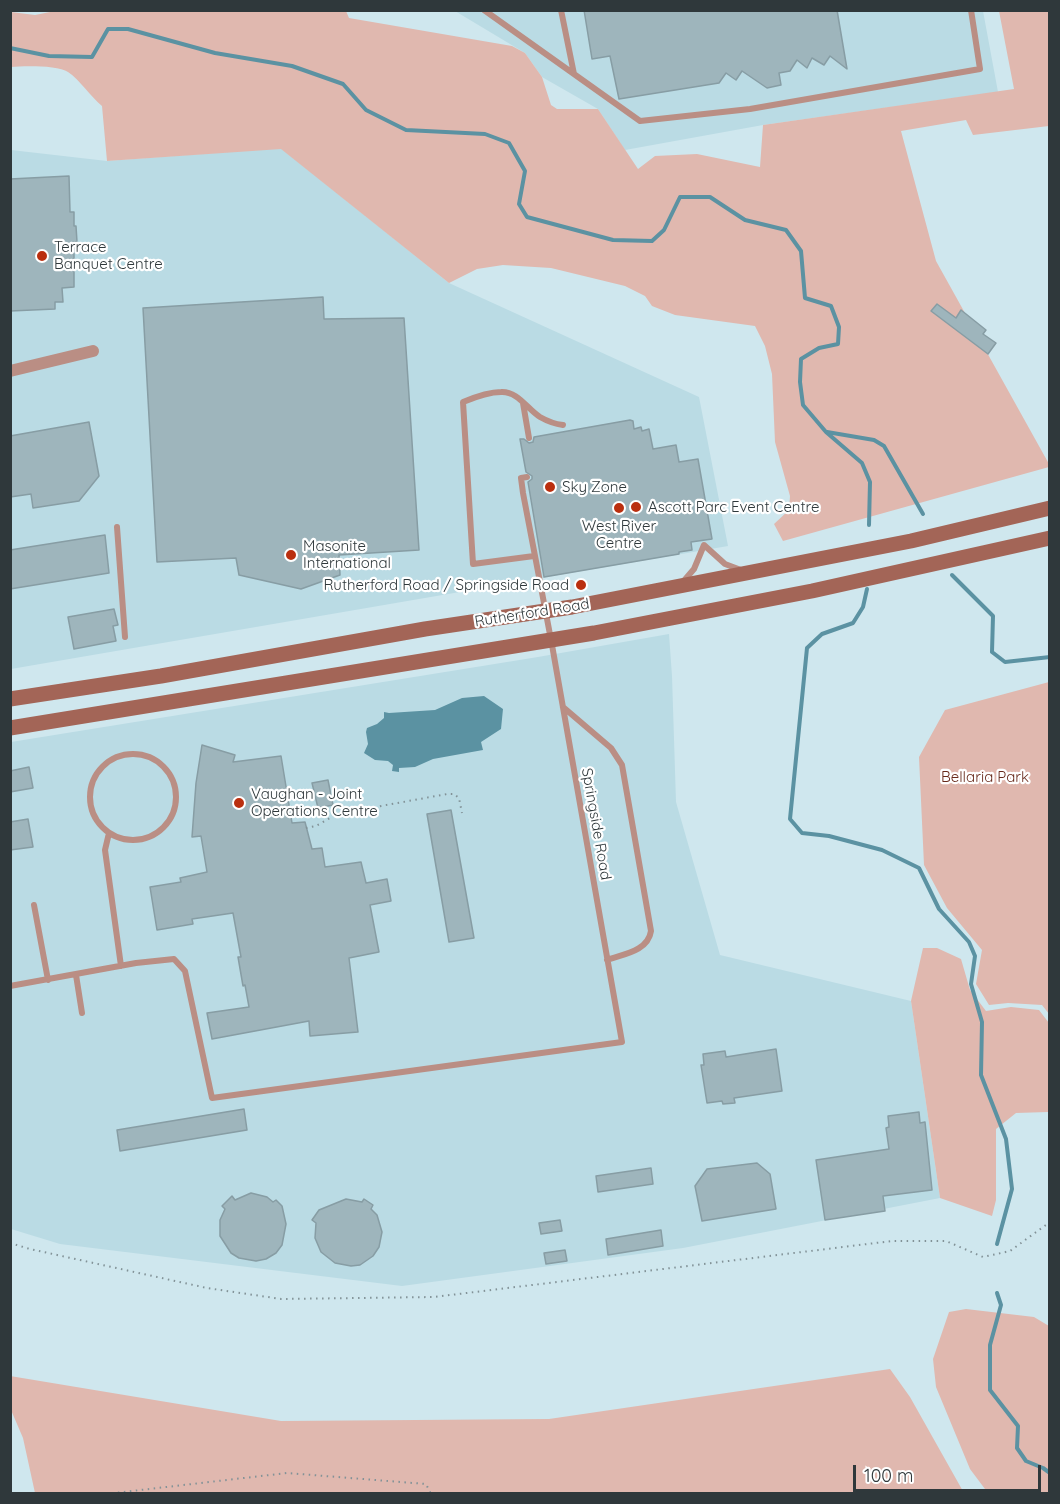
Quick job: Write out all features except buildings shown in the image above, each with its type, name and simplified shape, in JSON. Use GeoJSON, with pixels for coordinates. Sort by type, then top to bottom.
{"type":"FeatureCollection","features":[{"type":"Feature","properties":{"kind":"main road","name":"Rutherford Road"},"geometry":{"type":"LineString","coordinates":[[10,699],[161,676],[424,629],[546,611],[910,541],[1050,508]]}},
{"type":"Feature","properties":{"kind":"main road","name":"Rutherford Road"},"geometry":{"type":"LineString","coordinates":[[10,728],[551,639],[812,591],[1050,538]]}},
{"type":"Feature","properties":{"kind":"street"},"geometry":{"type":"LineString","coordinates":[[10,371],[93,351]]}},
{"type":"Feature","properties":{"kind":"lane"},"geometry":{"type":"LineString","coordinates":[[484,11],[490,10]]}},
{"type":"Feature","properties":{"kind":"lane"},"geometry":{"type":"LineString","coordinates":[[561,10],[574,74]]}},
{"type":"Feature","properties":{"kind":"lane"},"geometry":{"type":"LineString","coordinates":[[484,11],[640,121],[750,109],[980,69],[971,10]]}},
{"type":"Feature","properties":{"kind":"lane"},"geometry":{"type":"LineString","coordinates":[[534,556],[473,564],[463,402],[500,392],[509,392],[540,417],[563,425]]}},
{"type":"Feature","properties":{"kind":"lane"},"geometry":{"type":"LineString","coordinates":[[523,402],[529,438]]}},
{"type":"Feature","properties":{"kind":"lane","name":"Springside Road"},"geometry":{"type":"LineString","coordinates":[[121,966],[174,959],[185,970],[212,1098],[622,1042],[546,611],[534,556],[521,478],[527,477]]}},
{"type":"Feature","properties":{"kind":"lane"},"geometry":{"type":"LineString","coordinates":[[117,527],[125,637]]}},
{"type":"Feature","properties":{"kind":"lane"},"geometry":{"type":"LineString","coordinates":[[680,586],[694,569],[704,545],[725,564],[747,572]]}},
{"type":"Feature","properties":{"kind":"lane"},"geometry":{"type":"LineString","coordinates":[[563,707],[611,748],[622,765],[651,931],[650,939],[644,946],[608,960]]}},
{"type":"Feature","properties":{"kind":"lane"},"geometry":{"type":"LineString","coordinates":[[125,755],[140,755],[153,760],[164,768],[172,780],[176,793],[175,807],[170,819],[161,830],[142,838],[122,839],[109,833],[99,823],[92,810],[90,796],[93,782],[100,770],[111,760],[125,755]]}},
{"type":"Feature","properties":{"kind":"lane"},"geometry":{"type":"LineString","coordinates":[[10,986],[121,966],[105,850],[109,833]]}},
{"type":"Feature","properties":{"kind":"lane"},"geometry":{"type":"LineString","coordinates":[[34,905],[48,980]]}},
{"type":"Feature","properties":{"kind":"lane"},"geometry":{"type":"LineString","coordinates":[[76,975],[82,1012]]}},
{"type":"Feature","properties":{"kind":"path"},"geometry":{"type":"LineString","coordinates":[[306,828],[316,826],[337,814],[447,794],[454,794],[459,798],[462,813]]}},
{"type":"Feature","properties":{"kind":"path"},"geometry":{"type":"LineString","coordinates":[[10,1243],[30,1250],[207,1288],[281,1299],[434,1298],[892,1242],[946,1241],[983,1257],[1010,1251],[1050,1222]]}},
{"type":"Feature","properties":{"kind":"path"},"geometry":{"type":"LineString","coordinates":[[106,1494],[287,1473],[426,1484],[431,1494]]}},
{"type":"Feature","properties":{"kind":"shaded area"},"geometry":{"type":"Polygon","coordinates":[[[455,11],[983,11],[998,92],[763,125],[625,150],[598,109],[542,77],[525,53],[455,11]]]}},
{"type":"Feature","properties":{"kind":"shaded area"},"geometry":{"type":"Polygon","coordinates":[[[281,148],[449,283],[699,397],[728,546],[11,669],[11,150],[107,161],[281,148]]]}},
{"type":"Feature","properties":{"kind":"shaded area"},"geometry":{"type":"Polygon","coordinates":[[[669,634],[676,802],[720,955],[911,1001],[940,1198],[683,1248],[402,1286],[60,1244],[11,1229],[11,742],[669,634]]]}},
{"type":"Feature","properties":{"kind":"shaded area"},"geometry":{"type":"Polygon","coordinates":[[[484,696],[503,709],[501,729],[481,742],[483,750],[433,759],[415,767],[399,768],[399,772],[392,771],[393,765],[388,761],[375,760],[364,753],[368,744],[367,728],[384,718],[384,712],[435,710],[462,698],[484,696]]]}},
{"type":"Feature","properties":{"kind":"green space"},"geometry":{"type":"Polygon","coordinates":[[[60,10],[346,11],[349,18],[512,46],[525,53],[542,77],[551,105],[557,109],[598,109],[638,169],[655,156],[697,154],[760,167],[763,125],[1014,89],[999,11],[1049,11],[1049,126],[973,135],[966,120],[901,131],[936,261],[1049,467],[783,541],[774,524],[789,510],[790,496],[775,442],[772,374],[765,346],[755,326],[675,315],[652,306],[645,296],[625,286],[551,268],[503,265],[477,269],[449,283],[281,149],[107,161],[102,106],[77,79],[57,68],[11,67],[11,12],[35,15],[60,10]]]}},
{"type":"Feature","properties":{"kind":"green space","name":"Bellaria Park"},"geometry":{"type":"Polygon","coordinates":[[[1050,682],[1049,1014],[1042,1005],[1008,1003],[989,1005],[976,984],[982,950],[947,908],[924,865],[919,757],[945,710],[1050,682]]]}},
{"type":"Feature","properties":{"kind":"green space"},"geometry":{"type":"Polygon","coordinates":[[[923,948],[937,948],[961,959],[970,990],[986,1011],[1011,1007],[1039,1010],[1049,1023],[1049,1109],[1048,1112],[1016,1113],[996,1129],[996,1200],[992,1216],[940,1198],[911,1001],[923,948]]]}},
{"type":"Feature","properties":{"kind":"green space"},"geometry":{"type":"Polygon","coordinates":[[[966,1309],[1034,1317],[1049,1326],[1049,1493],[988,1493],[970,1469],[936,1387],[933,1359],[949,1312],[966,1309]]]}},
{"type":"Feature","properties":{"kind":"green space"},"geometry":{"type":"Polygon","coordinates":[[[890,1369],[910,1397],[964,1493],[35,1493],[23,1438],[11,1410],[10,1376],[281,1421],[549,1419],[890,1369]]]}},
{"type":"Feature","properties":{"kind":"waterway"},"geometry":{"type":"LineString","coordinates":[[10,48],[49,56],[92,57],[108,29],[128,29],[215,53],[292,66],[343,84],[366,110],[406,130],[485,134],[509,143],[525,171],[519,204],[527,217],[613,240],[652,241],[664,230],[680,197],[710,197],[745,220],[786,230],[801,251],[805,298],[831,306],[839,327],[838,344],[819,348],[801,359],[800,382],[803,405],[826,432],[862,463],[870,482],[869,525]]}},
{"type":"Feature","properties":{"kind":"waterway"},"geometry":{"type":"LineString","coordinates":[[827,432],[874,440],[884,446],[923,514]]}},
{"type":"Feature","properties":{"kind":"waterway"},"geometry":{"type":"LineString","coordinates":[[952,575],[993,616],[992,652],[1005,662],[1050,657]]}},
{"type":"Feature","properties":{"kind":"waterway"},"geometry":{"type":"LineString","coordinates":[[867,589],[863,607],[853,623],[822,634],[807,648],[790,819],[802,833],[829,836],[882,850],[919,868],[939,909],[969,942],[975,956],[971,984],[982,1022],[981,1075],[1006,1139],[1012,1189],[997,1244]]}},
{"type":"Feature","properties":{"kind":"waterway"},"geometry":{"type":"LineString","coordinates":[[997,1293],[1001,1305],[990,1345],[990,1390],[1018,1426],[1017,1448],[1026,1461],[1050,1473]]}},
{"type":"Feature","properties":{"kind":"place","name":"Terrace Banquet Centre"},"geometry":{"type":"Point","coordinates":[42,256]}},
{"type":"Feature","properties":{"kind":"place","name":"Sky Zone"},"geometry":{"type":"Point","coordinates":[550,487]}},
{"type":"Feature","properties":{"kind":"place","name":"Ascott Parc Event Centre"},"geometry":{"type":"Point","coordinates":[636,507]}},
{"type":"Feature","properties":{"kind":"place","name":"West River Centre"},"geometry":{"type":"Point","coordinates":[619,508]}},
{"type":"Feature","properties":{"kind":"place","name":"Masonite International"},"geometry":{"type":"Point","coordinates":[291,555]}},
{"type":"Feature","properties":{"kind":"place","name":"Rutherford Road / Springside Road"},"geometry":{"type":"Point","coordinates":[581,585]}},
{"type":"Feature","properties":{"kind":"place","name":"Vaughan - Joint Operations Centre"},"geometry":{"type":"Point","coordinates":[239,803]}}]}
